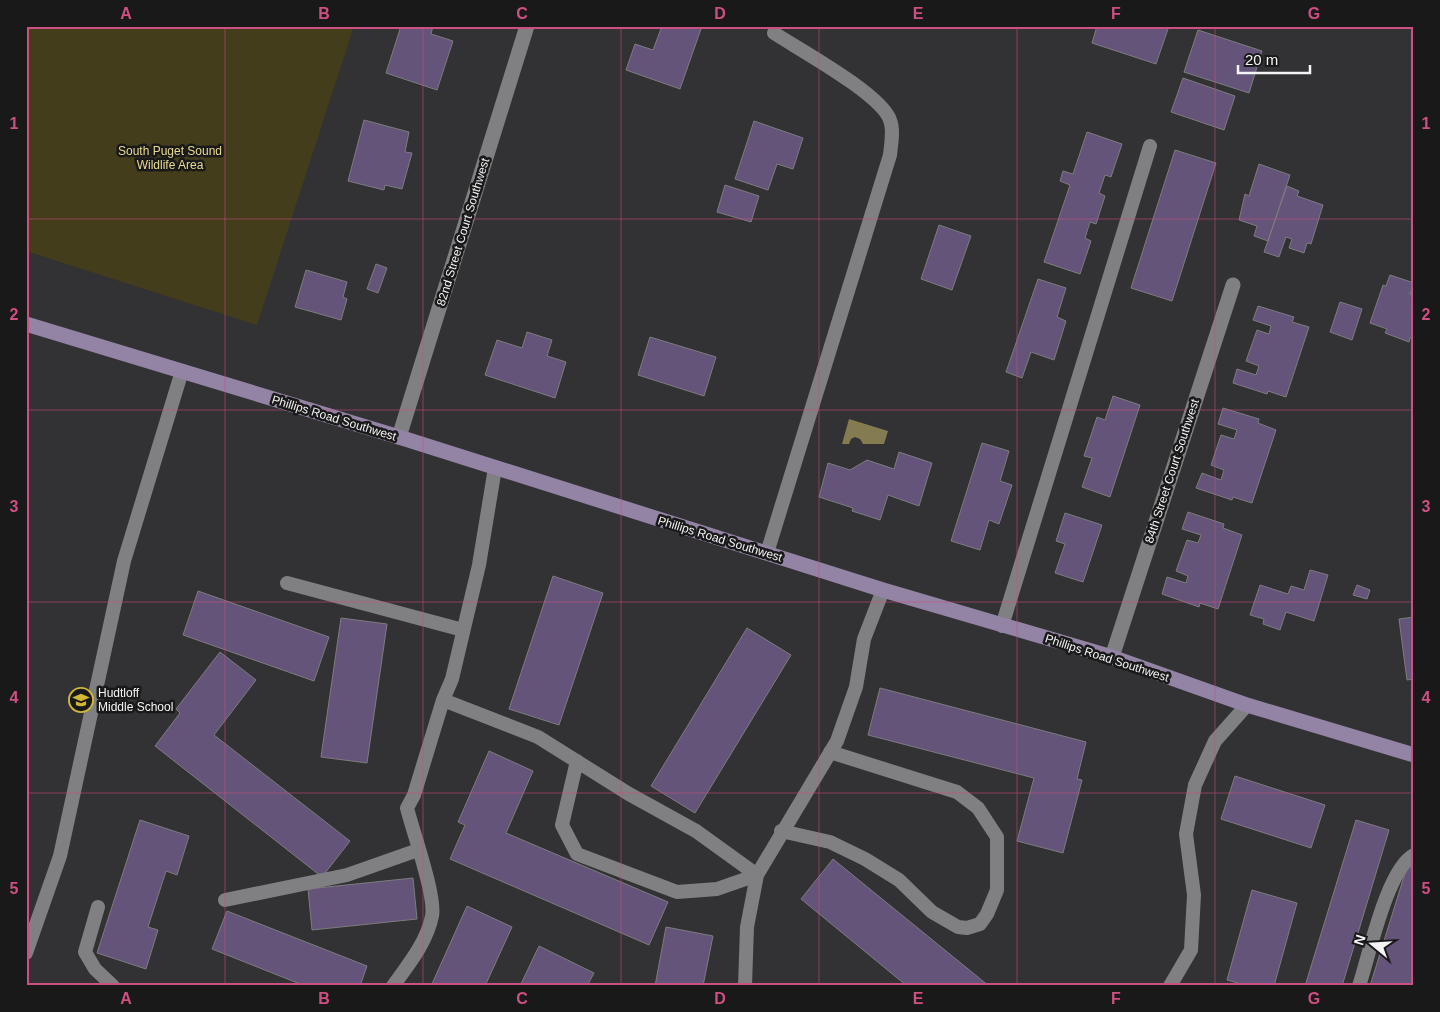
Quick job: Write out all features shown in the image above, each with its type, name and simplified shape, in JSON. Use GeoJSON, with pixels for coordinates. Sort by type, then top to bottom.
{"type":"FeatureCollection","features":[{"type":"Feature","properties":{"kind":"street","name":"82nd Street Court Southwest"},"geometry":{"type":"LineString","coordinates":[[399,437],[527,26]]}},
{"type":"Feature","properties":{"kind":"street","name":"84th Street Court Southwest"},"geometry":{"type":"LineString","coordinates":[[1112,657],[1233,284]]}},
{"type":"Feature","properties":{"kind":"street","name":"Phillips Road Southwest"},"geometry":{"type":"LineString","coordinates":[[26,324],[399,437],[883,590],[1112,657],[1247,705],[1414,755]]}},
{"type":"Feature","properties":{"kind":"lane"},"geometry":{"type":"LineString","coordinates":[[768,553],[890,155],[891,137],[891,121],[884,109],[869,94],[774,33]]}},
{"type":"Feature","properties":{"kind":"lane"},"geometry":{"type":"LineString","coordinates":[[1002,626],[1150,146]]}},
{"type":"Feature","properties":{"kind":"lane"},"geometry":{"type":"LineString","coordinates":[[26,953],[60,856],[124,561],[182,371]]}},
{"type":"Feature","properties":{"kind":"lane"},"geometry":{"type":"LineString","coordinates":[[393,986],[419,948],[432,915],[430,889],[407,808],[414,795],[443,700],[452,680],[479,565],[495,468]]}},
{"type":"Feature","properties":{"kind":"lane"},"geometry":{"type":"LineString","coordinates":[[287,583],[464,630]]}},
{"type":"Feature","properties":{"kind":"lane"},"geometry":{"type":"LineString","coordinates":[[744,986],[747,927],[757,875],[781,831],[837,741],[856,687],[864,639],[883,590]]}},
{"type":"Feature","properties":{"kind":"lane"},"geometry":{"type":"LineString","coordinates":[[443,700],[538,737],[629,794],[696,831],[757,875]]}},
{"type":"Feature","properties":{"kind":"lane"},"geometry":{"type":"LineString","coordinates":[[1170,986],[1191,950],[1194,895],[1186,834],[1195,785],[1215,741],[1247,705]]}},
{"type":"Feature","properties":{"kind":"lane"},"geometry":{"type":"LineString","coordinates":[[781,831],[830,842],[865,859],[899,880],[932,912],[958,927],[967,928],[980,924],[987,914],[997,890],[997,837],[978,808],[957,792],[830,752]]}},
{"type":"Feature","properties":{"kind":"lane"},"geometry":{"type":"LineString","coordinates":[[576,761],[562,825],[577,854],[677,892],[717,889],[757,875]]}},
{"type":"Feature","properties":{"kind":"lane"},"geometry":{"type":"LineString","coordinates":[[225,900],[347,875],[418,850]]}},
{"type":"Feature","properties":{"kind":"lane"},"geometry":{"type":"LineString","coordinates":[[1359,986],[1392,881],[1405,861],[1414,855]]}},
{"type":"Feature","properties":{"kind":"lane"},"geometry":{"type":"LineString","coordinates":[[98,906],[85,952],[95,969],[113,986]]}},
{"type":"Feature","properties":{"kind":"green space","name":"South Puget Sound Wildlife Area"},"geometry":{"type":"Polygon","coordinates":[[[26,26],[354,26],[257,325],[26,251],[26,26]]]}},
{"type":"Feature","properties":{"kind":"shaded area"},"geometry":{"type":"Polygon","coordinates":[[[849,419],[888,431],[884,444],[863,444],[860,439],[855,437],[851,439],[849,444],[842,444],[849,419]]]}},
{"type":"Feature","properties":{"kind":"building"},"geometry":{"type":"Polygon","coordinates":[[[401,26],[433,26],[431,34],[453,41],[437,90],[386,73],[401,26]]]}},
{"type":"Feature","properties":{"kind":"building"},"geometry":{"type":"Polygon","coordinates":[[[662,26],[702,26],[680,89],[626,70],[635,44],[653,50],[662,26]]]}},
{"type":"Feature","properties":{"kind":"building"},"geometry":{"type":"Polygon","coordinates":[[[1097,26],[1169,26],[1156,64],[1092,43],[1097,26]]]}},
{"type":"Feature","properties":{"kind":"building"},"geometry":{"type":"Polygon","coordinates":[[[1198,30],[1262,51],[1249,93],[1184,72],[1198,30]]]}},
{"type":"Feature","properties":{"kind":"building"},"geometry":{"type":"Polygon","coordinates":[[[1183,78],[1235,96],[1224,130],[1171,112],[1183,78]]]}},
{"type":"Feature","properties":{"kind":"building"},"geometry":{"type":"Polygon","coordinates":[[[364,120],[409,132],[405,152],[412,153],[402,189],[385,185],[384,190],[348,181],[364,120]]]}},
{"type":"Feature","properties":{"kind":"building"},"geometry":{"type":"Polygon","coordinates":[[[754,121],[803,138],[793,169],[777,164],[768,190],[735,179],[754,121]]]}},
{"type":"Feature","properties":{"kind":"building"},"geometry":{"type":"Polygon","coordinates":[[[1087,132],[1122,144],[1111,177],[1105,175],[1099,193],[1105,196],[1096,224],[1090,222],[1085,238],[1091,241],[1080,274],[1044,262],[1070,185],[1060,181],[1063,171],[1073,174],[1087,132]]]}},
{"type":"Feature","properties":{"kind":"building"},"geometry":{"type":"Polygon","coordinates":[[[1175,150],[1216,163],[1172,301],[1131,288],[1175,150]]]}},
{"type":"Feature","properties":{"kind":"building"},"geometry":{"type":"Polygon","coordinates":[[[1259,164],[1290,175],[1268,241],[1254,236],[1257,226],[1239,220],[1245,194],[1249,196],[1259,164]]]}},
{"type":"Feature","properties":{"kind":"building"},"geometry":{"type":"Polygon","coordinates":[[[725,185],[759,196],[751,222],[717,212],[725,185]]]}},
{"type":"Feature","properties":{"kind":"building"},"geometry":{"type":"Polygon","coordinates":[[[1287,186],[1299,191],[1297,196],[1323,205],[1311,244],[1307,243],[1304,253],[1289,248],[1292,239],[1286,237],[1279,257],[1264,252],[1287,186]]]}},
{"type":"Feature","properties":{"kind":"building"},"geometry":{"type":"Polygon","coordinates":[[[939,225],[971,236],[952,290],[921,279],[939,225]]]}},
{"type":"Feature","properties":{"kind":"building"},"geometry":{"type":"Polygon","coordinates":[[[376,264],[387,268],[378,293],[367,289],[376,264]]]}},
{"type":"Feature","properties":{"kind":"building"},"geometry":{"type":"Polygon","coordinates":[[[306,270],[347,282],[343,297],[347,299],[341,320],[295,307],[306,270]]]}},
{"type":"Feature","properties":{"kind":"building"},"geometry":{"type":"Polygon","coordinates":[[[1390,275],[1414,283],[1410,294],[1414,296],[1414,338],[1410,338],[1409,342],[1385,333],[1387,329],[1370,323],[1383,285],[1386,286],[1390,275]]]}},
{"type":"Feature","properties":{"kind":"building"},"geometry":{"type":"Polygon","coordinates":[[[1038,279],[1066,288],[1057,317],[1066,321],[1054,360],[1031,352],[1022,378],[1006,372],[1038,279]]]}},
{"type":"Feature","properties":{"kind":"building"},"geometry":{"type":"Polygon","coordinates":[[[1340,302],[1362,309],[1352,340],[1330,332],[1340,302]]]}},
{"type":"Feature","properties":{"kind":"building"},"geometry":{"type":"Polygon","coordinates":[[[1258,306],[1294,317],[1292,322],[1309,327],[1286,397],[1268,391],[1267,394],[1233,383],[1237,369],[1256,375],[1259,366],[1246,361],[1257,330],[1269,334],[1271,326],[1253,320],[1258,306]]]}},
{"type":"Feature","properties":{"kind":"building"},"geometry":{"type":"Polygon","coordinates":[[[527,332],[552,340],[547,356],[566,362],[555,398],[485,375],[497,340],[522,348],[527,332]]]}},
{"type":"Feature","properties":{"kind":"building"},"geometry":{"type":"Polygon","coordinates":[[[650,337],[716,357],[704,396],[638,375],[650,337]]]}},
{"type":"Feature","properties":{"kind":"building"},"geometry":{"type":"Polygon","coordinates":[[[1113,396],[1140,405],[1110,497],[1082,487],[1092,458],[1084,456],[1097,417],[1105,420],[1113,396]]]}},
{"type":"Feature","properties":{"kind":"building"},"geometry":{"type":"Polygon","coordinates":[[[1223,408],[1259,419],[1258,423],[1276,430],[1252,503],[1233,497],[1232,500],[1196,488],[1202,473],[1221,480],[1224,470],[1211,465],[1221,435],[1234,439],[1237,430],[1218,424],[1223,408]]]}},
{"type":"Feature","properties":{"kind":"building"},"geometry":{"type":"Polygon","coordinates":[[[982,443],[1009,451],[1000,481],[1012,485],[999,524],[989,520],[980,550],[951,541],[982,443]]]}},
{"type":"Feature","properties":{"kind":"building"},"geometry":{"type":"Polygon","coordinates":[[[899,452],[932,463],[919,506],[888,495],[880,520],[852,511],[853,508],[819,497],[828,463],[850,470],[867,460],[894,469],[899,452]]]}},
{"type":"Feature","properties":{"kind":"building"},"geometry":{"type":"Polygon","coordinates":[[[1188,512],[1224,524],[1223,528],[1242,535],[1218,609],[1200,603],[1199,607],[1162,594],[1167,577],[1186,583],[1188,576],[1176,571],[1187,540],[1198,543],[1201,535],[1182,529],[1188,512]]]}},
{"type":"Feature","properties":{"kind":"building"},"geometry":{"type":"Polygon","coordinates":[[[1065,513],[1102,525],[1083,582],[1055,573],[1065,544],[1056,541],[1065,513]]]}},
{"type":"Feature","properties":{"kind":"building"},"geometry":{"type":"Polygon","coordinates":[[[1310,570],[1328,575],[1314,621],[1286,612],[1280,630],[1263,624],[1264,619],[1250,615],[1260,585],[1288,594],[1291,586],[1304,590],[1310,570]]]}},
{"type":"Feature","properties":{"kind":"building"},"geometry":{"type":"Polygon","coordinates":[[[553,576],[603,593],[559,725],[509,709],[553,576]]]}},
{"type":"Feature","properties":{"kind":"building"},"geometry":{"type":"Polygon","coordinates":[[[1357,585],[1370,590],[1367,599],[1353,595],[1357,585]]]}},
{"type":"Feature","properties":{"kind":"building"},"geometry":{"type":"Polygon","coordinates":[[[198,591],[329,637],[314,681],[183,635],[198,591]]]}},
{"type":"Feature","properties":{"kind":"building"},"geometry":{"type":"Polygon","coordinates":[[[1414,617],[1414,679],[1407,680],[1399,619],[1414,617]]]}},
{"type":"Feature","properties":{"kind":"building"},"geometry":{"type":"Polygon","coordinates":[[[341,618],[387,624],[367,763],[321,757],[341,618]]]}},
{"type":"Feature","properties":{"kind":"building"},"geometry":{"type":"Polygon","coordinates":[[[747,628],[791,655],[695,813],[651,786],[747,628]]]}},
{"type":"Feature","properties":{"kind":"building"},"geometry":{"type":"Polygon","coordinates":[[[220,652],[256,680],[214,735],[350,841],[322,877],[155,746],[180,713],[176,709],[220,652]]]}},
{"type":"Feature","properties":{"kind":"building"},"geometry":{"type":"Polygon","coordinates":[[[880,688],[1086,742],[1077,779],[1082,780],[1063,853],[1017,841],[1034,778],[868,735],[880,688]]]}},
{"type":"Feature","properties":{"kind":"building"},"geometry":{"type":"Polygon","coordinates":[[[489,751],[533,771],[506,833],[668,902],[649,945],[450,859],[465,825],[458,822],[489,751]]]}},
{"type":"Feature","properties":{"kind":"building"},"geometry":{"type":"Polygon","coordinates":[[[1235,776],[1325,805],[1311,848],[1221,819],[1235,776]]]}},
{"type":"Feature","properties":{"kind":"building"},"geometry":{"type":"Polygon","coordinates":[[[140,820],[189,836],[177,875],[166,871],[148,927],[158,930],[146,969],[97,953],[140,820]]]}},
{"type":"Feature","properties":{"kind":"building"},"geometry":{"type":"Polygon","coordinates":[[[1356,820],[1389,830],[1342,986],[1305,986],[1356,820]]]}},
{"type":"Feature","properties":{"kind":"building"},"geometry":{"type":"Polygon","coordinates":[[[1410,857],[1414,858],[1414,986],[1370,986],[1410,857]]]}},
{"type":"Feature","properties":{"kind":"building"},"geometry":{"type":"Polygon","coordinates":[[[833,859],[989,986],[907,986],[801,899],[833,859]]]}},
{"type":"Feature","properties":{"kind":"building"},"geometry":{"type":"Polygon","coordinates":[[[413,878],[417,919],[312,930],[308,889],[413,878]]]}},
{"type":"Feature","properties":{"kind":"building"},"geometry":{"type":"Polygon","coordinates":[[[1252,890],[1297,903],[1274,986],[1248,986],[1227,980],[1252,890]]]}},
{"type":"Feature","properties":{"kind":"building"},"geometry":{"type":"Polygon","coordinates":[[[467,906],[512,927],[485,986],[431,986],[467,906]]]}},
{"type":"Feature","properties":{"kind":"building"},"geometry":{"type":"Polygon","coordinates":[[[227,911],[367,966],[360,986],[305,986],[212,949],[227,911]]]}},
{"type":"Feature","properties":{"kind":"building"},"geometry":{"type":"Polygon","coordinates":[[[666,927],[713,936],[703,986],[655,986],[666,927]]]}},
{"type":"Feature","properties":{"kind":"building"},"geometry":{"type":"Polygon","coordinates":[[[539,946],[594,973],[587,986],[520,986],[539,946]]]}},
{"type":"Feature","properties":{"kind":"place","name":"Hudtloff Middle School"},"geometry":{"type":"Point","coordinates":[81,700]}}]}
